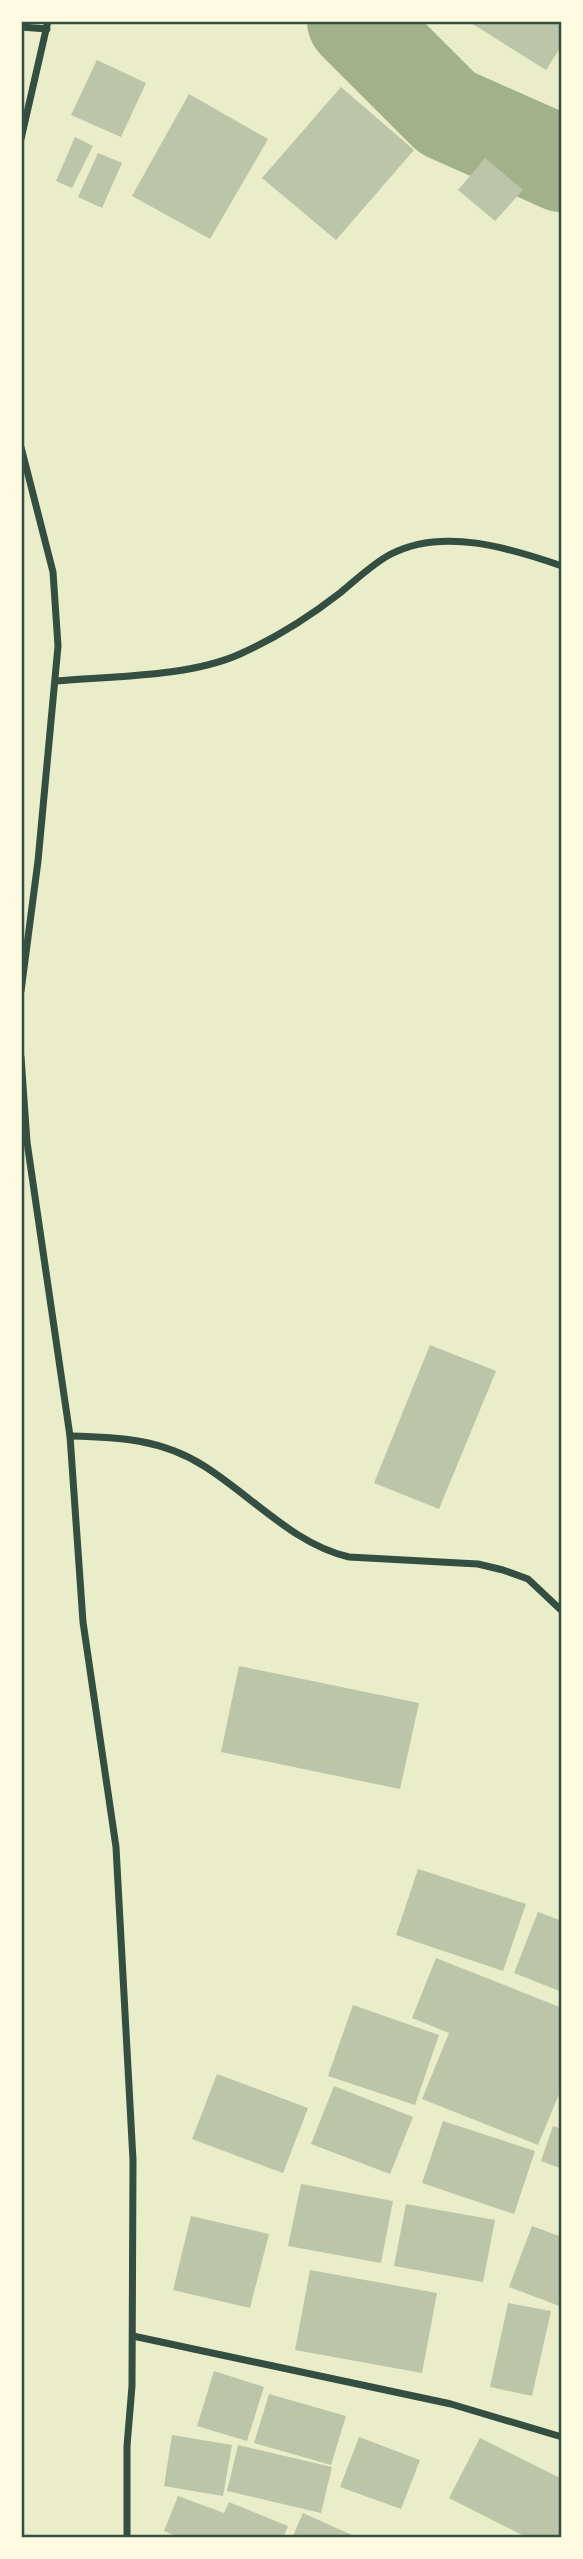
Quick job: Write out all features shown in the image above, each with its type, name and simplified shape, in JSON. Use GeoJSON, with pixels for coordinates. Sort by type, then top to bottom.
{"type":"FeatureCollection","features":[{"type":"Feature","properties":{"kind":"street"},"geometry":{"type":"LineString","coordinates":[[21,27],[48,25],[21,139]]}},
{"type":"Feature","properties":{"kind":"street"},"geometry":{"type":"LineString","coordinates":[[21,447],[53,572],[57,602],[56,681],[21,991]]}},
{"type":"Feature","properties":{"kind":"street"},"geometry":{"type":"LineString","coordinates":[[56,681],[200,667],[237,656],[304,619],[391,554],[416,545],[440,542],[477,543],[562,566]]}},
{"type":"Feature","properties":{"kind":"street"},"geometry":{"type":"LineString","coordinates":[[21,1057],[27,1142],[70,1436],[83,1622],[116,1847],[130,2067],[133,2336],[127,2446],[127,2538]]}},
{"type":"Feature","properties":{"kind":"street"},"geometry":{"type":"LineString","coordinates":[[70,1436],[129,1438],[168,1448],[203,1465],[301,1537],[328,1552],[349,1557],[478,1564],[503,1570],[528,1579],[562,1611]]}},
{"type":"Feature","properties":{"kind":"street"},"geometry":{"type":"LineString","coordinates":[[133,2336],[451,2404],[562,2437]]}},
{"type":"Feature","properties":{"kind":"building"},"geometry":{"type":"Polygon","coordinates":[[[468,21],[562,21],[562,45],[546,70],[468,21]]]}},
{"type":"Feature","properties":{"kind":"building"},"geometry":{"type":"Polygon","coordinates":[[[97,60],[146,83],[121,137],[71,115],[97,60]]]}},
{"type":"Feature","properties":{"kind":"building"},"geometry":{"type":"Polygon","coordinates":[[[341,87],[414,150],[336,240],[262,178],[341,87]]]}},
{"type":"Feature","properties":{"kind":"building"},"geometry":{"type":"Polygon","coordinates":[[[189,94],[268,139],[210,239],[132,196],[189,94]]]}},
{"type":"Feature","properties":{"kind":"building"},"geometry":{"type":"Polygon","coordinates":[[[75,137],[93,146],[72,188],[56,181],[75,137]]]}},
{"type":"Feature","properties":{"kind":"building"},"geometry":{"type":"Polygon","coordinates":[[[98,153],[122,163],[102,208],[78,197],[98,153]]]}},
{"type":"Feature","properties":{"kind":"building"},"geometry":{"type":"Polygon","coordinates":[[[485,158],[523,190],[495,221],[458,190],[485,158]]]}},
{"type":"Feature","properties":{"kind":"building"},"geometry":{"type":"Polygon","coordinates":[[[430,1345],[496,1371],[439,1509],[374,1483],[430,1345]]]}},
{"type":"Feature","properties":{"kind":"building"},"geometry":{"type":"Polygon","coordinates":[[[239,1666],[419,1703],[400,1789],[221,1752],[239,1666]]]}},
{"type":"Feature","properties":{"kind":"building"},"geometry":{"type":"Polygon","coordinates":[[[418,1869],[526,1904],[503,1971],[396,1935],[418,1869]]]}},
{"type":"Feature","properties":{"kind":"building"},"geometry":{"type":"Polygon","coordinates":[[[538,1912],[562,1921],[562,1992],[514,1973],[538,1912]]]}},
{"type":"Feature","properties":{"kind":"building"},"geometry":{"type":"Polygon","coordinates":[[[436,1958],[562,2008],[562,2087],[538,2145],[422,2099],[449,2033],[412,2018],[436,1958]]]}},
{"type":"Feature","properties":{"kind":"building"},"geometry":{"type":"Polygon","coordinates":[[[353,2005],[439,2035],[415,2105],[328,2076],[353,2005]]]}},
{"type":"Feature","properties":{"kind":"building"},"geometry":{"type":"Polygon","coordinates":[[[217,2074],[308,2108],[283,2173],[192,2139],[217,2074]]]}},
{"type":"Feature","properties":{"kind":"building"},"geometry":{"type":"Polygon","coordinates":[[[334,2086],[413,2117],[390,2174],[311,2144],[334,2086]]]}},
{"type":"Feature","properties":{"kind":"building"},"geometry":{"type":"Polygon","coordinates":[[[443,2121],[535,2151],[514,2214],[422,2183],[443,2121]]]}},
{"type":"Feature","properties":{"kind":"building"},"geometry":{"type":"Polygon","coordinates":[[[553,2126],[562,2129],[562,2169],[541,2161],[553,2126]]]}},
{"type":"Feature","properties":{"kind":"building"},"geometry":{"type":"Polygon","coordinates":[[[301,2184],[393,2201],[381,2263],[288,2246],[301,2184]]]}},
{"type":"Feature","properties":{"kind":"building"},"geometry":{"type":"Polygon","coordinates":[[[406,2204],[495,2220],[483,2282],[394,2266],[406,2204]]]}},
{"type":"Feature","properties":{"kind":"building"},"geometry":{"type":"Polygon","coordinates":[[[191,2216],[269,2234],[250,2308],[173,2290],[191,2216]]]}},
{"type":"Feature","properties":{"kind":"building"},"geometry":{"type":"Polygon","coordinates":[[[532,2226],[562,2237],[562,2307],[509,2287],[532,2226]]]}},
{"type":"Feature","properties":{"kind":"building"},"geometry":{"type":"Polygon","coordinates":[[[310,2270],[437,2293],[422,2373],[295,2350],[310,2270]]]}},
{"type":"Feature","properties":{"kind":"building"},"geometry":{"type":"Polygon","coordinates":[[[508,2303],[551,2311],[532,2396],[490,2387],[508,2303]]]}},
{"type":"Feature","properties":{"kind":"building"},"geometry":{"type":"Polygon","coordinates":[[[214,2371],[264,2387],[247,2441],[197,2426],[214,2371]]]}},
{"type":"Feature","properties":{"kind":"building"},"geometry":{"type":"Polygon","coordinates":[[[269,2394],[346,2416],[331,2465],[254,2443],[269,2394]]]}},
{"type":"Feature","properties":{"kind":"building"},"geometry":{"type":"Polygon","coordinates":[[[172,2435],[232,2445],[223,2496],[164,2486],[172,2435]]]}},
{"type":"Feature","properties":{"kind":"building"},"geometry":{"type":"Polygon","coordinates":[[[359,2437],[420,2460],[401,2509],[340,2487],[359,2437]]]}},
{"type":"Feature","properties":{"kind":"building"},"geometry":{"type":"Polygon","coordinates":[[[480,2438],[562,2479],[562,2538],[528,2538],[449,2498],[480,2438]]]}},
{"type":"Feature","properties":{"kind":"building"},"geometry":{"type":"Polygon","coordinates":[[[238,2445],[332,2467],[321,2513],[227,2491],[238,2445]]]}},
{"type":"Feature","properties":{"kind":"building"},"geometry":{"type":"Polygon","coordinates":[[[178,2496],[224,2513],[229,2502],[288,2526],[283,2538],[181,2538],[164,2531],[178,2496]]]}},
{"type":"Feature","properties":{"kind":"building"},"geometry":{"type":"Polygon","coordinates":[[[303,2513],[354,2536],[292,2538],[303,2513]]]}},
{"type":"Feature","properties":{"kind":"waterway"},"geometry":{"type":"LineString","coordinates":[[355,21],[447,113],[562,164]]}}]}
